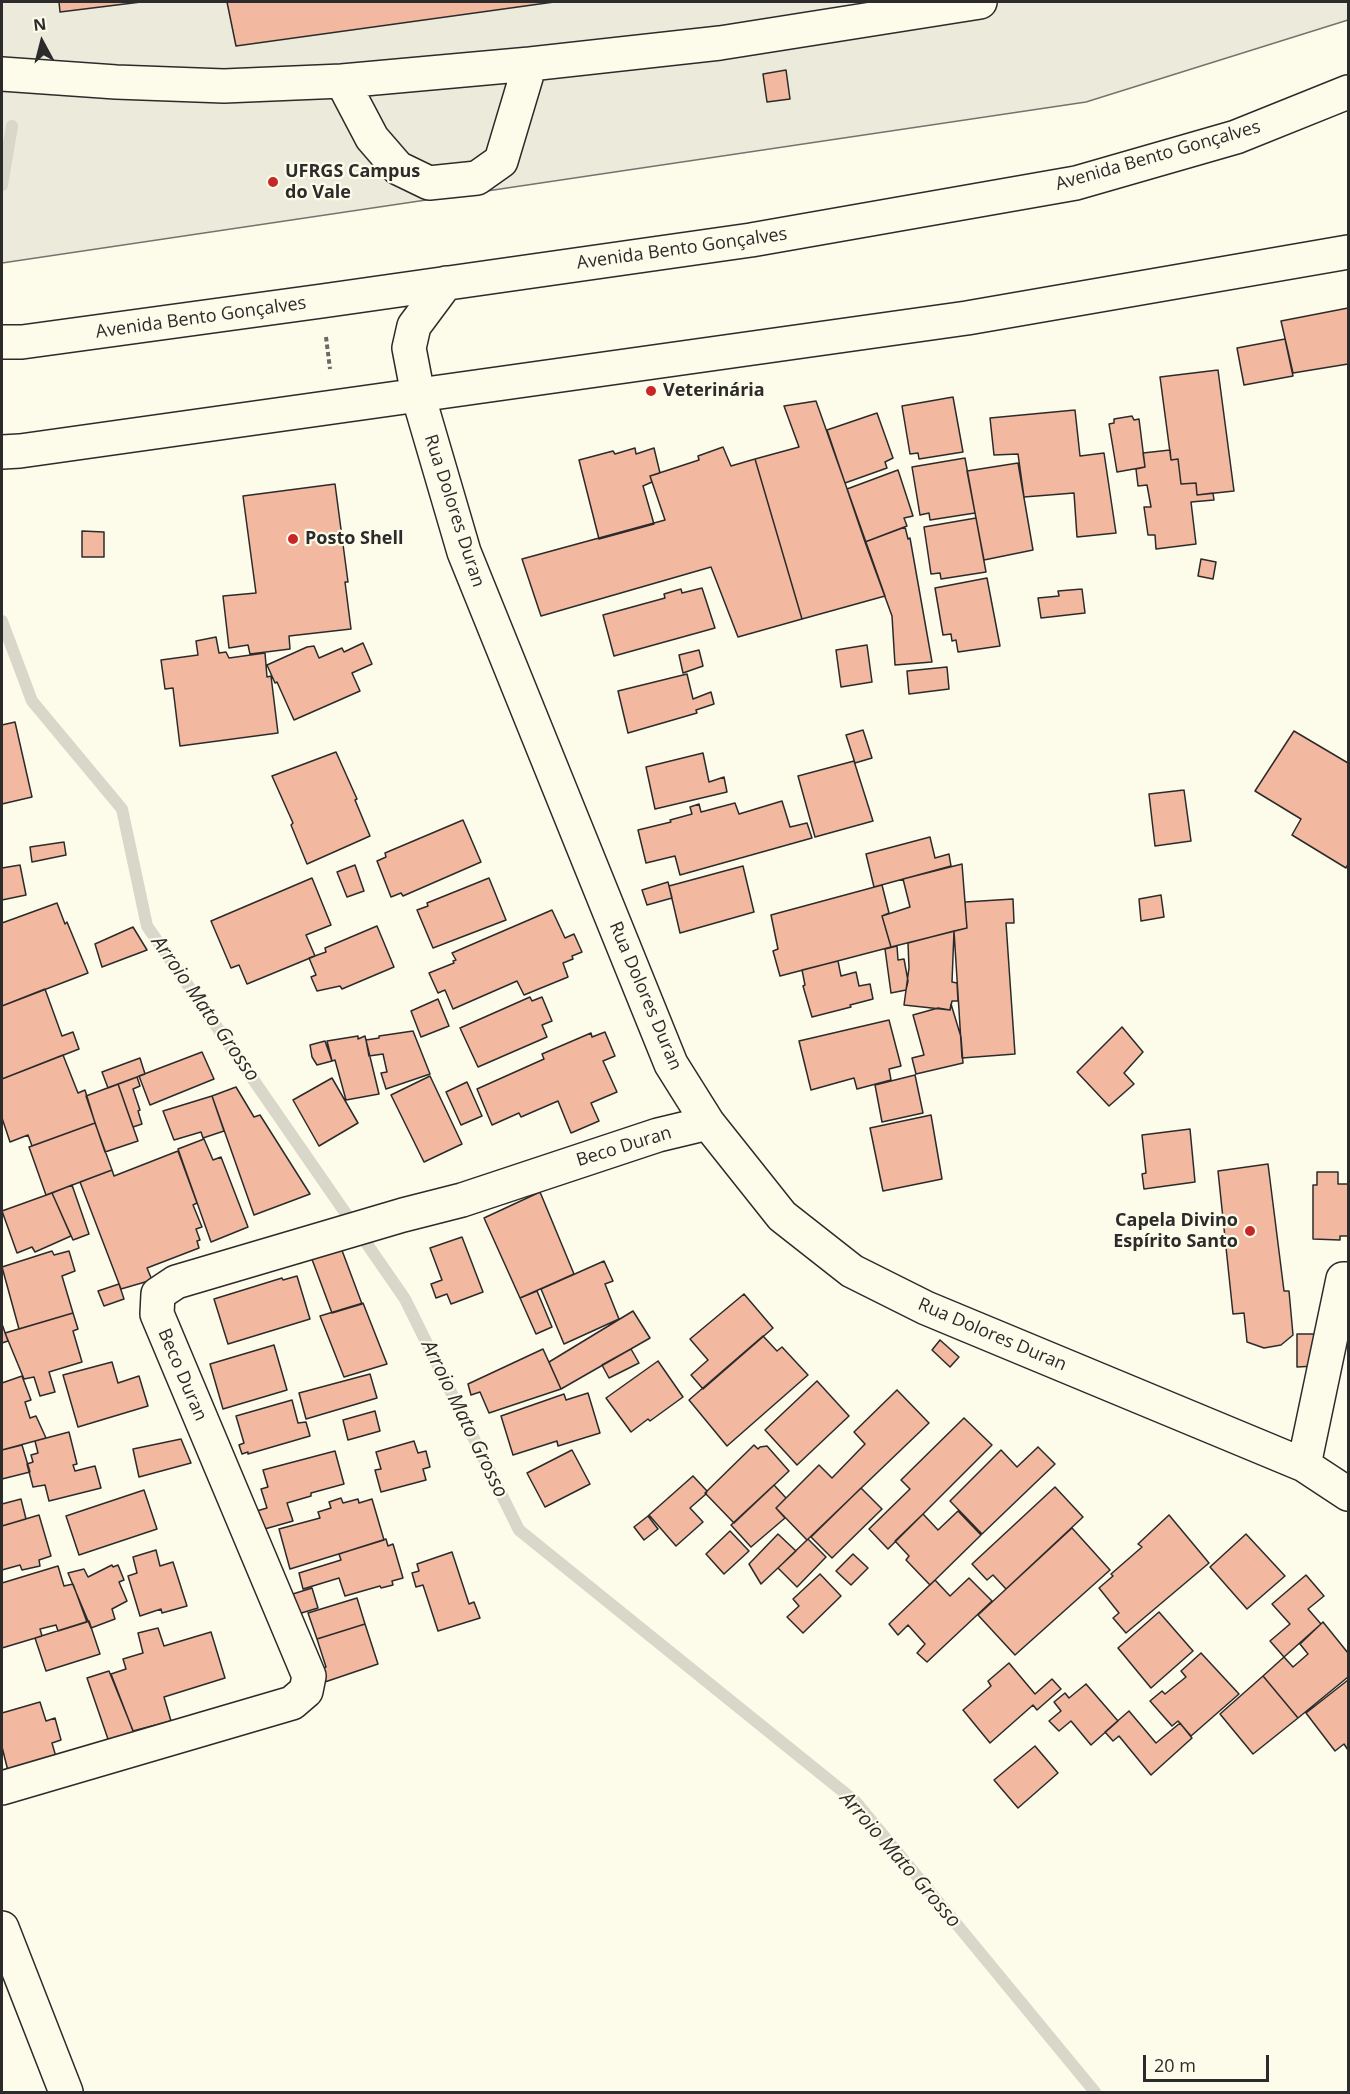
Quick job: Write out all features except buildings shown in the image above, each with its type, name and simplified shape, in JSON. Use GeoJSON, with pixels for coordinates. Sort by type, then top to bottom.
{"type":"FeatureCollection","features":[{"type":"Feature","properties":{"kind":"street"},"geometry":{"type":"LineString","coordinates":[[2,74],[224,86],[342,81],[720,44],[980,2]]}},
{"type":"Feature","properties":{"kind":"street"},"geometry":{"type":"LineString","coordinates":[[342,81],[372,138],[398,168],[429,183],[477,178],[501,161],[530,64]]}},
{"type":"Feature","properties":{"kind":"street","name":"Avenida Bento Gonçalves"},"geometry":{"type":"LineString","coordinates":[[2,342],[22,342],[751,240],[1076,183],[1236,137],[1348,92]]}},
{"type":"Feature","properties":{"kind":"street"},"geometry":{"type":"LineString","coordinates":[[2,452],[967,318],[1348,252]]}},
{"type":"Feature","properties":{"kind":"street","name":"Rua Dolores Duran"},"geometry":{"type":"LineString","coordinates":[[446,283],[414,326],[409,348],[418,395],[464,552],[671,1064],[708,1123],[782,1216],[852,1271],[926,1308],[1304,1465],[1348,1494]]}},
{"type":"Feature","properties":{"kind":"street","name":"Beco Duran"},"geometry":{"type":"LineString","coordinates":[[2,1788],[292,1703],[306,1691],[309,1676],[157,1314],[158,1294],[176,1282],[403,1215],[462,1200],[658,1135],[708,1123]]}},
{"type":"Feature","properties":{"kind":"street"},"geometry":{"type":"LineString","coordinates":[[1304,1465],[1343,1279],[1348,1279]]}},
{"type":"Feature","properties":{"kind":"street"},"geometry":{"type":"LineString","coordinates":[[2,1928],[66,2092]]}},
{"type":"Feature","properties":{"kind":"path"},"geometry":{"type":"LineString","coordinates":[[322,301],[335,405]]}},
{"type":"Feature","properties":{"kind":"shaded area","name":"UFRGS Campus do Vale"},"geometry":{"type":"Polygon","coordinates":[[[2,2],[1348,2],[1348,20],[1086,102],[2,263],[2,2]]]}},
{"type":"Feature","properties":{"kind":"waterway","name":"Arroio Mato Grosso"},"geometry":{"type":"LineString","coordinates":[[2,185],[12,126]]}},
{"type":"Feature","properties":{"kind":"waterway","name":"Arroio Mato Grosso"},"geometry":{"type":"LineString","coordinates":[[2,621],[32,701],[122,809],[147,926],[405,1299],[519,1530],[856,1802],[1095,2092]]}},
{"type":"Feature","properties":{"kind":"place","name":"UFRGS Campus do Vale"},"geometry":{"type":"Point","coordinates":[273,182]}},
{"type":"Feature","properties":{"kind":"place","name":"Veterinária"},"geometry":{"type":"Point","coordinates":[651,391]}},
{"type":"Feature","properties":{"kind":"place","name":"Posto Shell"},"geometry":{"type":"Point","coordinates":[293,539]}},
{"type":"Feature","properties":{"kind":"place","name":"Capela Divino Espírito Santo"},"geometry":{"type":"Point","coordinates":[1250,1231]}}]}
